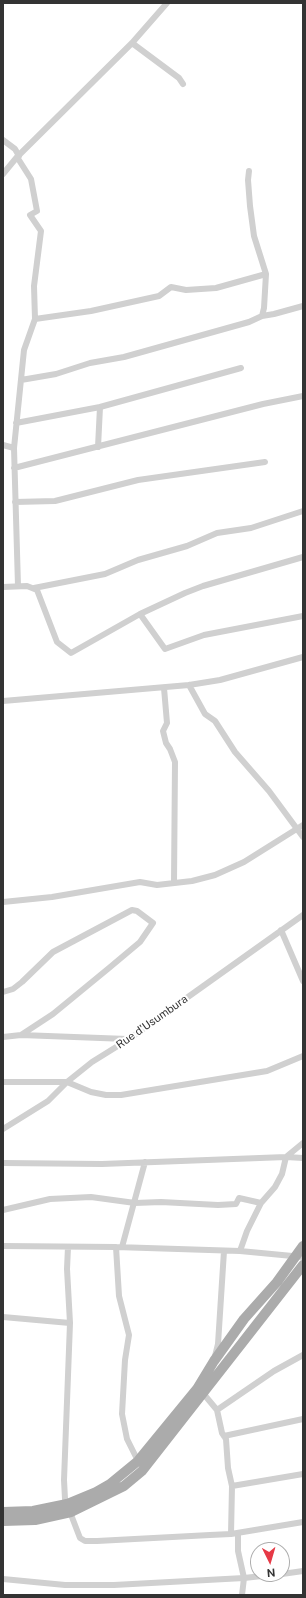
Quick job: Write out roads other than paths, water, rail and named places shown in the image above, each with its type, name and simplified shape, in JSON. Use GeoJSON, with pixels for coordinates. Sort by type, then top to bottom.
{"type":"FeatureCollection","features":[{"type":"Feature","properties":{"kind":"main road"},"geometry":{"type":"LineString","coordinates":[[3,1521],[35,1520],[69,1508],[124,1486],[142,1471],[200,1391],[214,1361],[244,1319],[300,1256],[303,1246]]}},
{"type":"Feature","properties":{"kind":"main road"},"geometry":{"type":"LineString","coordinates":[[3,1512],[69,1508],[110,1484],[138,1461],[200,1391],[213,1382],[221,1369],[303,1266]]}},
{"type":"Feature","properties":{"kind":"street"},"geometry":{"type":"LineString","coordinates":[[3,174],[18,157],[132,43],[168,3]]}},
{"type":"Feature","properties":{"kind":"street"},"geometry":{"type":"LineString","coordinates":[[132,43],[179,78],[183,84]]}},
{"type":"Feature","properties":{"kind":"street"},"geometry":{"type":"LineString","coordinates":[[3,140],[15,149],[31,179],[37,211],[30,215],[41,231],[34,286],[35,319],[24,350],[14,448],[18,586]]}},
{"type":"Feature","properties":{"kind":"street"},"geometry":{"type":"LineString","coordinates":[[249,172],[248,180],[250,206],[254,236],[266,274],[264,308],[262,316]]}},
{"type":"Feature","properties":{"kind":"street"},"geometry":{"type":"LineString","coordinates":[[35,319],[91,311],[159,296],[171,287],[186,290],[216,288],[266,274]]}},
{"type":"Feature","properties":{"kind":"street"},"geometry":{"type":"LineString","coordinates":[[21,380],[56,374],[90,363],[124,357],[249,322],[262,316],[303,306]]}},
{"type":"Feature","properties":{"kind":"street"},"geometry":{"type":"LineString","coordinates":[[16,422],[100,407],[241,368]]}},
{"type":"Feature","properties":{"kind":"street"},"geometry":{"type":"LineString","coordinates":[[14,468],[263,404],[303,396]]}},
{"type":"Feature","properties":{"kind":"street"},"geometry":{"type":"LineString","coordinates":[[98,447],[100,407]]}},
{"type":"Feature","properties":{"kind":"street"},"geometry":{"type":"LineString","coordinates":[[3,445],[14,448]]}},
{"type":"Feature","properties":{"kind":"street"},"geometry":{"type":"LineString","coordinates":[[15,502],[55,500],[138,480],[265,462]]}},
{"type":"Feature","properties":{"kind":"street"},"geometry":{"type":"LineString","coordinates":[[3,587],[18,586],[34,588],[105,574],[138,560],[188,546],[218,533],[251,528],[303,511]]}},
{"type":"Feature","properties":{"kind":"street"},"geometry":{"type":"LineString","coordinates":[[34,588],[39,593],[57,642],[71,653],[140,614],[203,586],[303,557]]}},
{"type":"Feature","properties":{"kind":"street"},"geometry":{"type":"LineString","coordinates":[[140,614],[164,649],[204,634],[303,616]]}},
{"type":"Feature","properties":{"kind":"street"},"geometry":{"type":"LineString","coordinates":[[3,701],[189,685],[220,680],[303,657]]}},
{"type":"Feature","properties":{"kind":"street"},"geometry":{"type":"LineString","coordinates":[[189,685],[205,714],[215,721],[235,752],[269,791],[303,838]]}},
{"type":"Feature","properties":{"kind":"street"},"geometry":{"type":"LineString","coordinates":[[164,688],[167,723],[163,731],[166,743],[170,748],[175,762],[174,883]]}},
{"type":"Feature","properties":{"kind":"street"},"geometry":{"type":"LineString","coordinates":[[3,902],[52,897],[140,882],[157,885],[192,881],[221,873],[244,862],[303,825]]}},
{"type":"Feature","properties":{"kind":"street"},"geometry":{"type":"LineString","coordinates":[[3,992],[13,989],[22,982],[53,952],[132,910],[137,911],[153,923],[140,942],[115,964],[53,1014],[20,1035]]}},
{"type":"Feature","properties":{"kind":"street","name":"Rue d'Usumbura"},"geometry":{"type":"LineString","coordinates":[[3,1130],[48,1101],[67,1082],[92,1062],[129,1039],[303,915]]}},
{"type":"Feature","properties":{"kind":"street"},"geometry":{"type":"LineString","coordinates":[[281,930],[303,981]]}},
{"type":"Feature","properties":{"kind":"street"},"geometry":{"type":"LineString","coordinates":[[3,1037],[20,1035],[129,1039]]}},
{"type":"Feature","properties":{"kind":"street"},"geometry":{"type":"LineString","coordinates":[[3,1082],[67,1082],[91,1092],[106,1095],[121,1095],[267,1071],[303,1056]]}},
{"type":"Feature","properties":{"kind":"street"},"geometry":{"type":"LineString","coordinates":[[240,1251],[247,1231],[261,1203],[275,1187],[282,1174],[286,1156],[303,1143]]}},
{"type":"Feature","properties":{"kind":"street"},"geometry":{"type":"LineString","coordinates":[[3,1163],[145,1162],[286,1156],[303,1158]]}},
{"type":"Feature","properties":{"kind":"street"},"geometry":{"type":"LineString","coordinates":[[138,1461],[123,1429],[122,1414],[125,1360],[129,1335],[119,1296],[119,1247],[135,1203],[145,1162]]}},
{"type":"Feature","properties":{"kind":"street"},"geometry":{"type":"LineString","coordinates":[[3,1210],[50,1199],[104,1198],[135,1203],[161,1202],[218,1205],[236,1204],[239,1198],[261,1203]]}},
{"type":"Feature","properties":{"kind":"street"},"geometry":{"type":"LineString","coordinates":[[3,1246],[119,1247],[224,1252],[240,1251],[300,1256]]}},
{"type":"Feature","properties":{"kind":"street"},"geometry":{"type":"LineString","coordinates":[[68,1247],[67,1269],[70,1323],[64,1480],[69,1508],[80,1538],[86,1541],[231,1534],[303,1522]]}},
{"type":"Feature","properties":{"kind":"street"},"geometry":{"type":"LineString","coordinates":[[213,1382],[214,1361],[218,1344],[224,1252]]}},
{"type":"Feature","properties":{"kind":"street"},"geometry":{"type":"LineString","coordinates":[[3,1317],[70,1323]]}},
{"type":"Feature","properties":{"kind":"street"},"geometry":{"type":"LineString","coordinates":[[217,1410],[274,1371],[303,1355]]}},
{"type":"Feature","properties":{"kind":"street"},"geometry":{"type":"LineString","coordinates":[[200,1391],[217,1410],[226,1440],[228,1468],[232,1486],[231,1534]]}},
{"type":"Feature","properties":{"kind":"street"},"geometry":{"type":"LineString","coordinates":[[224,1436],[303,1419]]}},
{"type":"Feature","properties":{"kind":"street"},"geometry":{"type":"LineString","coordinates":[[232,1486],[303,1474]]}},
{"type":"Feature","properties":{"kind":"street"},"geometry":{"type":"LineString","coordinates":[[238,1533],[238,1551],[244,1578],[242,1595]]}},
{"type":"Feature","properties":{"kind":"street"},"geometry":{"type":"LineString","coordinates":[[290,1573],[303,1571]]}},
{"type":"Feature","properties":{"kind":"street"},"geometry":{"type":"LineString","coordinates":[[3,1579],[65,1585],[114,1585],[250,1577]]}}]}
